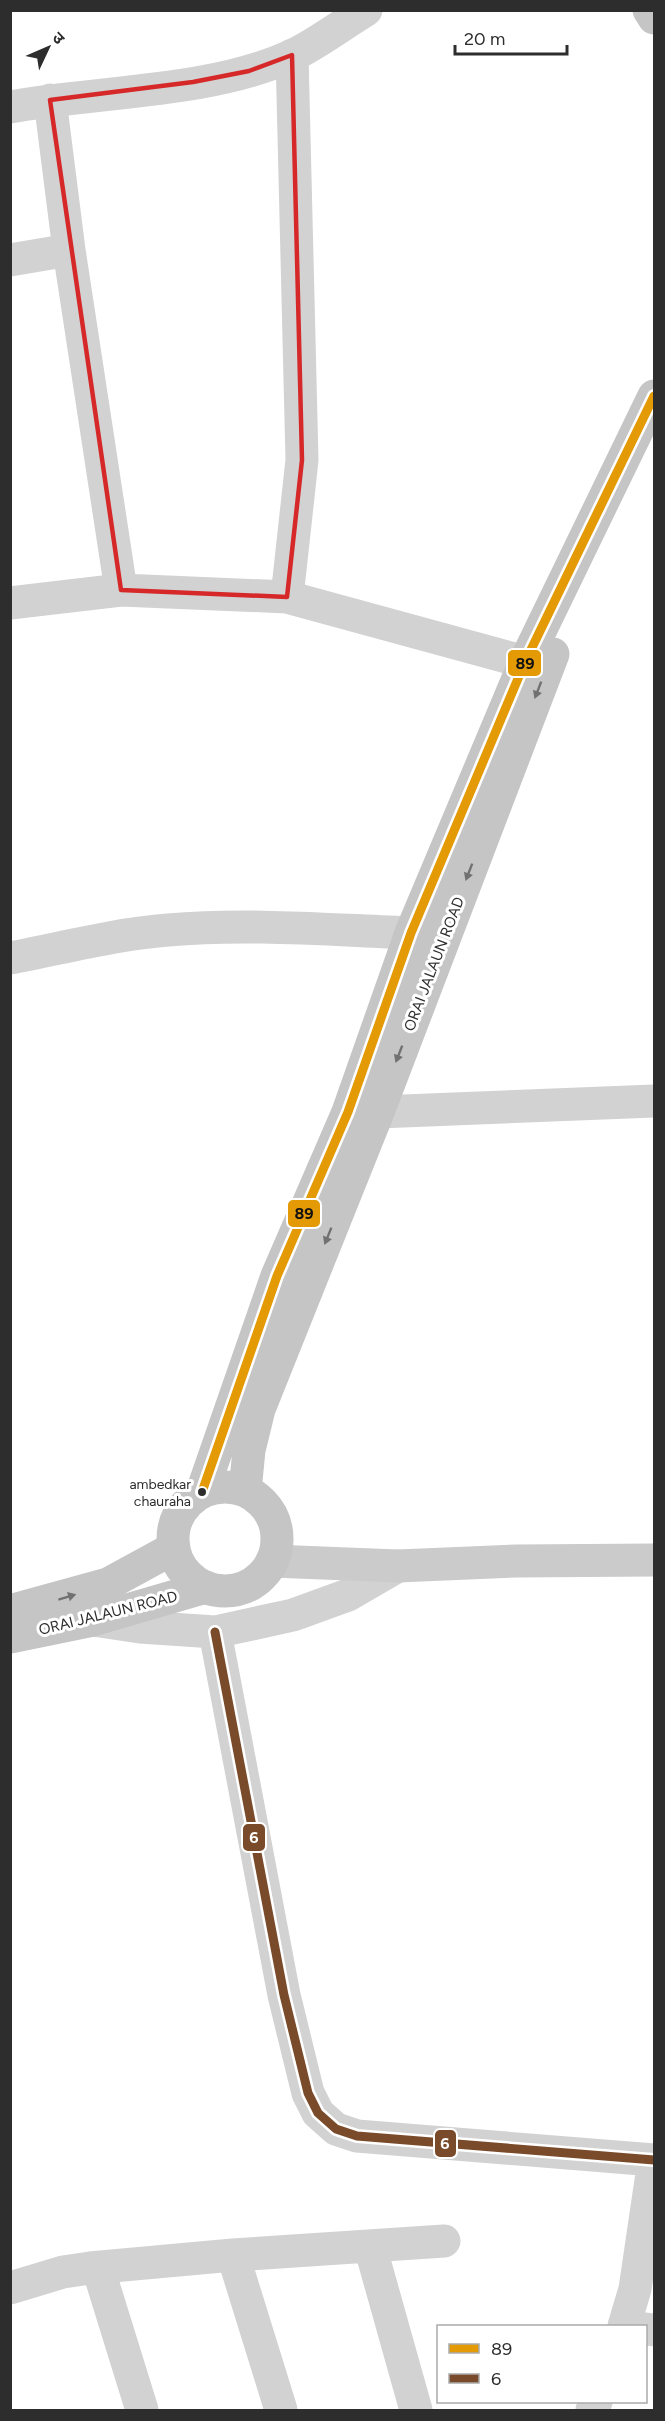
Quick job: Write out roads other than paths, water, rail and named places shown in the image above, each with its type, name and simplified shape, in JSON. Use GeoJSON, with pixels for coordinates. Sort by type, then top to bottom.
{"type":"FeatureCollection","features":[{"type":"Feature","properties":{"kind":"main road"},"geometry":{"type":"LineString","coordinates":[[649,10],[654,18]]}},
{"type":"Feature","properties":{"kind":"main road","name":"ORAI JALAUN ROAD"},"geometry":{"type":"LineString","coordinates":[[272,1561],[263,1574],[237,1590],[221,1591],[206,1587],[191,1578],[179,1565],[174,1548],[173,1531],[178,1515],[189,1501],[202,1492],[277,1276],[348,1112],[411,933],[525,662],[654,396]]}},
{"type":"Feature","properties":{"kind":"main road","name":"ORAI JALAUN ROAD"},"geometry":{"type":"LineString","coordinates":[[245,1491],[249,1450],[259,1409],[378,1112],[546,669],[654,448]]}},
{"type":"Feature","properties":{"kind":"main road"},"geometry":{"type":"LineString","coordinates":[[202,1492],[231,1487],[245,1491],[259,1500],[270,1513],[275,1529],[276,1545],[272,1561]]}},
{"type":"Feature","properties":{"kind":"main road"},"geometry":{"type":"LineString","coordinates":[[10,1611],[108,1584],[174,1548]]}},
{"type":"Feature","properties":{"kind":"main road","name":"ORAI JALAUN ROAD"},"geometry":{"type":"LineString","coordinates":[[10,1637],[93,1620],[206,1587]]}},
{"type":"Feature","properties":{"kind":"street"},"geometry":{"type":"LineString","coordinates":[[10,106],[193,82],[249,71],[292,55],[366,10]]}},
{"type":"Feature","properties":{"kind":"street"},"geometry":{"type":"LineString","coordinates":[[287,597],[302,460],[292,55]]}},
{"type":"Feature","properties":{"kind":"street"},"geometry":{"type":"LineString","coordinates":[[50,100],[69,250],[121,590]]}},
{"type":"Feature","properties":{"kind":"street"},"geometry":{"type":"LineString","coordinates":[[10,260],[69,250]]}},
{"type":"Feature","properties":{"kind":"street"},"geometry":{"type":"LineString","coordinates":[[10,603],[121,590],[287,597],[525,662]]}},
{"type":"Feature","properties":{"kind":"street"},"geometry":{"type":"LineString","coordinates":[[10,958],[105,939],[168,930],[254,926],[411,933]]}},
{"type":"Feature","properties":{"kind":"street"},"geometry":{"type":"LineString","coordinates":[[378,1112],[654,1101]]}},
{"type":"Feature","properties":{"kind":"street"},"geometry":{"type":"LineString","coordinates":[[272,1561],[398,1566],[516,1561],[654,1560]]}},
{"type":"Feature","properties":{"kind":"street"},"geometry":{"type":"LineString","coordinates":[[93,1620],[141,1627],[215,1632],[293,1615],[348,1595],[398,1566]]}},
{"type":"Feature","properties":{"kind":"street"},"geometry":{"type":"LineString","coordinates":[[215,1632],[285,1995],[308,2093],[318,2113],[336,2129],[357,2136],[654,2160],[635,2289],[624,2325]]}},
{"type":"Feature","properties":{"kind":"street"},"geometry":{"type":"LineString","coordinates":[[10,2288],[63,2272],[98,2268],[233,2255],[444,2241]]}},
{"type":"Feature","properties":{"kind":"street"},"geometry":{"type":"LineString","coordinates":[[370,2246],[416,2410]]}},
{"type":"Feature","properties":{"kind":"street"},"geometry":{"type":"LineString","coordinates":[[233,2255],[281,2410]]}},
{"type":"Feature","properties":{"kind":"street"},"geometry":{"type":"LineString","coordinates":[[98,2268],[142,2410]]}},
{"type":"Feature","properties":{"kind":"place","name":"ambedkar chauraha"},"geometry":{"type":"Point","coordinates":[202,1492]}}]}
